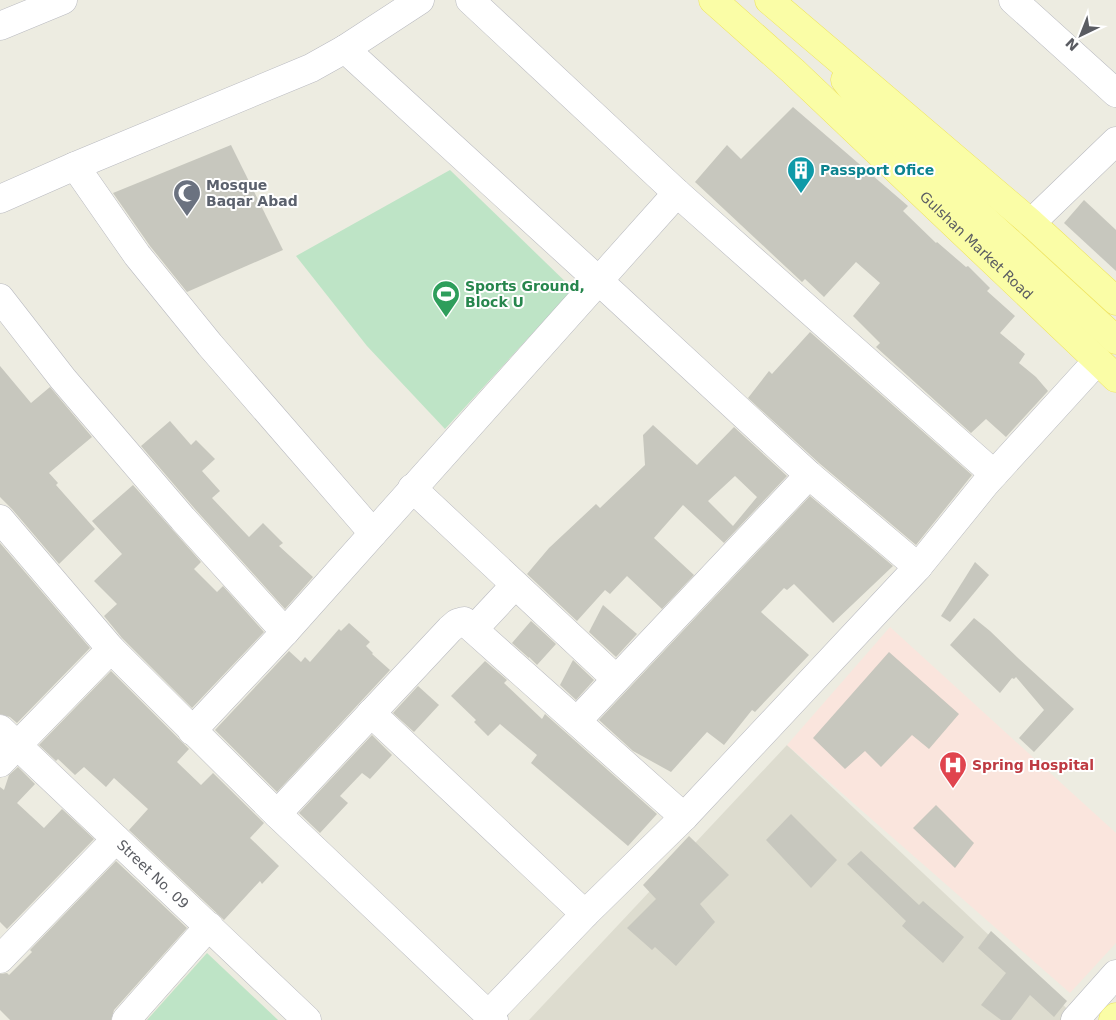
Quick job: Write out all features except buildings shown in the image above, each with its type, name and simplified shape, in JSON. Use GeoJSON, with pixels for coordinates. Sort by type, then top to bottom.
{"type":"FeatureCollection","features":[{"type":"Feature","properties":{"kind":"main road","name":"Gulshan Market Road"},"geometry":{"type":"LineString","coordinates":[[713,0],[793,71],[1107,370]]}},
{"type":"Feature","properties":{"kind":"main road","name":"Gulshan Market Road"},"geometry":{"type":"LineString","coordinates":[[770,0],[1031,223],[1116,301]]}},
{"type":"Feature","properties":{"kind":"main road","name":"Gulshan Market Road"},"geometry":{"type":"LineString","coordinates":[[806,32],[876,120],[1116,340]]}},
{"type":"Feature","properties":{"kind":"main road","name":"Gulshan Market Road"},"geometry":{"type":"LineString","coordinates":[[793,71],[876,120]]}},
{"type":"Feature","properties":{"kind":"main road"},"geometry":{"type":"LineString","coordinates":[[1113,1020],[1116,1017]]}},
{"type":"Feature","properties":{"kind":"street"},"geometry":{"type":"LineString","coordinates":[[0,26],[64,0]]}},
{"type":"Feature","properties":{"kind":"street"},"geometry":{"type":"LineString","coordinates":[[0,199],[311,68],[345,49],[420,0]]}},
{"type":"Feature","properties":{"kind":"street"},"geometry":{"type":"LineString","coordinates":[[470,0],[677,193],[994,474]]}},
{"type":"Feature","properties":{"kind":"street"},"geometry":{"type":"LineString","coordinates":[[1013,0],[1116,93]]}},
{"type":"Feature","properties":{"kind":"street"},"geometry":{"type":"LineString","coordinates":[[345,49],[809,475],[918,567]]}},
{"type":"Feature","properties":{"kind":"street"},"geometry":{"type":"LineString","coordinates":[[1031,223],[1116,141]]}},
{"type":"Feature","properties":{"kind":"street"},"geometry":{"type":"LineString","coordinates":[[75,166],[137,255],[197,330],[373,533]]}},
{"type":"Feature","properties":{"kind":"street"},"geometry":{"type":"LineString","coordinates":[[192,731],[285,632],[677,193]]}},
{"type":"Feature","properties":{"kind":"street"},"geometry":{"type":"LineString","coordinates":[[0,298],[63,379],[182,519],[285,632]]}},
{"type":"Feature","properties":{"kind":"street"},"geometry":{"type":"LineString","coordinates":[[0,519],[111,649],[277,814],[491,1017],[586,914],[684,817],[918,567],[994,474],[1107,370]]}},
{"type":"Feature","properties":{"kind":"street"},"geometry":{"type":"LineString","coordinates":[[576,721],[809,475]]}},
{"type":"Feature","properties":{"kind":"street"},"geometry":{"type":"LineString","coordinates":[[412,488],[616,679]]}},
{"type":"Feature","properties":{"kind":"street"},"geometry":{"type":"LineString","coordinates":[[474,629],[515,585]]}},
{"type":"Feature","properties":{"kind":"street"},"geometry":{"type":"LineString","coordinates":[[277,814],[457,623],[464,621],[684,817]]}},
{"type":"Feature","properties":{"kind":"street"},"geometry":{"type":"LineString","coordinates":[[6,746],[111,649]]}},
{"type":"Feature","properties":{"kind":"street"},"geometry":{"type":"LineString","coordinates":[[371,713],[586,914]]}},
{"type":"Feature","properties":{"kind":"street","name":"Street No. 09"},"geometry":{"type":"LineString","coordinates":[[6,746],[116,839],[307,1020]]}},
{"type":"Feature","properties":{"kind":"street"},"geometry":{"type":"LineString","coordinates":[[0,959],[116,839]]}},
{"type":"Feature","properties":{"kind":"street"},"geometry":{"type":"LineString","coordinates":[[126,1020],[208,926]]}},
{"type":"Feature","properties":{"kind":"street"},"geometry":{"type":"LineString","coordinates":[[1075,1020],[1116,974]]}},
{"type":"Feature","properties":{"kind":"shaded area","name":"Spring Hospital"},"geometry":{"type":"Polygon","coordinates":[[[890,627],[1116,833],[1116,943],[1070,993],[787,745],[890,627]]]}},
{"type":"Feature","properties":{"kind":"shaded area"},"geometry":{"type":"Polygon","coordinates":[[[787,745],[1079,1020],[529,1020],[787,745]]]}},
{"type":"Feature","properties":{"kind":"green space","name":"Sports Ground, Block U"},"geometry":{"type":"Polygon","coordinates":[[[450,170],[573,289],[445,429],[367,346],[296,256],[450,170]]]}},
{"type":"Feature","properties":{"kind":"green space"},"geometry":{"type":"Polygon","coordinates":[[[207,953],[278,1020],[147,1020],[207,953]]]}},
{"type":"Feature","properties":{"kind":"place","name":"Passport Ofice"},"geometry":{"type":"Point","coordinates":[801,194]}},
{"type":"Feature","properties":{"kind":"place","name":"Mosque Baqar Abad"},"geometry":{"type":"Point","coordinates":[187,217]}},
{"type":"Feature","properties":{"kind":"place","name":"Sports Ground, Block U"},"geometry":{"type":"Point","coordinates":[446,318]}},
{"type":"Feature","properties":{"kind":"place","name":"Spring Hospital"},"geometry":{"type":"Point","coordinates":[953,789]}}]}
